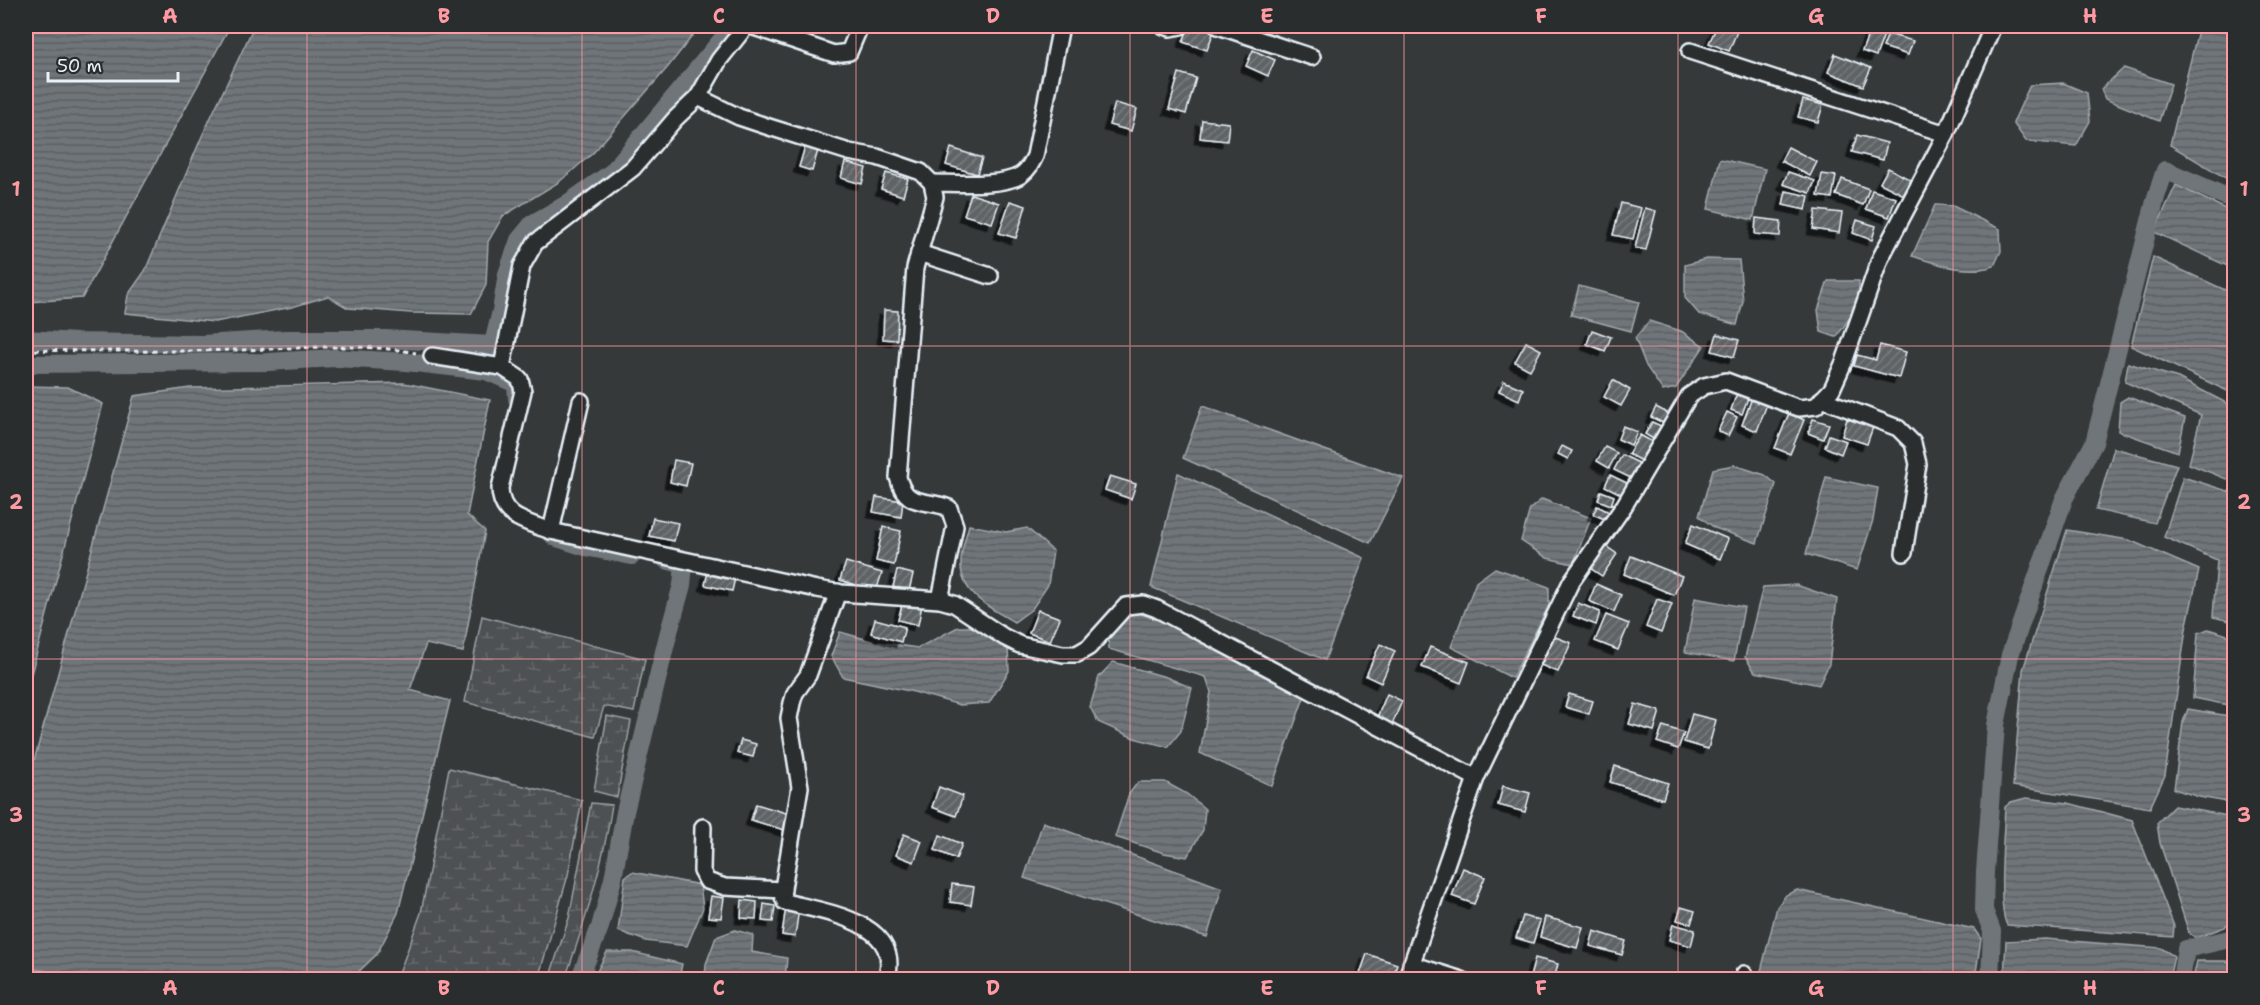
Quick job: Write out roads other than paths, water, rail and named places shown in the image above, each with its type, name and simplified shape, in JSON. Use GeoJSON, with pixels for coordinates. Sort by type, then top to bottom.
{"type":"FeatureCollection","features":[{"type":"Feature","properties":{"kind":"street"},"geometry":{"type":"LineString","coordinates":[[491,365],[522,266],[535,243],[633,168],[675,118],[698,97],[719,60],[746,26]]}},
{"type":"Feature","properties":{"kind":"street"},"geometry":{"type":"LineString","coordinates":[[751,26],[834,54],[849,52],[860,26]]}},
{"type":"Feature","properties":{"kind":"street"},"geometry":{"type":"LineString","coordinates":[[932,183],[1003,181],[1020,176],[1029,168],[1035,156],[1060,26]]}},
{"type":"Feature","properties":{"kind":"street"},"geometry":{"type":"LineString","coordinates":[[1164,26],[1170,28],[1180,26]]}},
{"type":"Feature","properties":{"kind":"street"},"geometry":{"type":"LineString","coordinates":[[1218,26],[1312,57]]}},
{"type":"Feature","properties":{"kind":"street"},"geometry":{"type":"LineString","coordinates":[[1406,980],[1476,778],[1571,582],[1624,506],[1689,396],[1704,386],[1726,381],[1799,408],[1816,406],[1832,389],[1844,362],[1880,259],[1946,134],[1993,26]]}},
{"type":"Feature","properties":{"kind":"street"},"geometry":{"type":"LineString","coordinates":[[1690,51],[1946,134]]}},
{"type":"Feature","properties":{"kind":"street"},"geometry":{"type":"LineString","coordinates":[[698,97],[759,124],[849,152],[878,157],[921,172],[932,183],[934,197],[915,268],[898,477],[907,497],[914,501],[940,504],[949,508],[953,517],[955,526],[940,600]]}},
{"type":"Feature","properties":{"kind":"street"},"geometry":{"type":"LineString","coordinates":[[919,253],[990,276]]}},
{"type":"Feature","properties":{"kind":"street"},"geometry":{"type":"LineString","coordinates":[[432,356],[491,365],[520,379],[523,391],[500,488],[500,498],[511,514],[551,531],[838,592],[940,600],[954,604],[1020,645],[1063,654],[1077,654],[1089,647],[1126,606],[1143,604],[1476,778]]}},
{"type":"Feature","properties":{"kind":"street"},"geometry":{"type":"LineString","coordinates":[[1822,399],[1898,428],[1912,443],[1918,464],[1904,553]]}},
{"type":"Feature","properties":{"kind":"street"},"geometry":{"type":"LineString","coordinates":[[551,531],[581,401]]}},
{"type":"Feature","properties":{"kind":"street"},"geometry":{"type":"LineString","coordinates":[[838,592],[808,675],[795,693],[789,718],[800,787],[783,898],[786,902],[849,920],[878,936],[887,948],[890,959],[886,980]]}},
{"type":"Feature","properties":{"kind":"street"},"geometry":{"type":"LineString","coordinates":[[703,827],[702,871],[707,881],[725,887],[783,890]]}},
{"type":"Feature","properties":{"kind":"street"},"geometry":{"type":"LineString","coordinates":[[1411,964],[1462,980]]}},
{"type":"Feature","properties":{"kind":"waterway"},"geometry":{"type":"LineString","coordinates":[[490,356],[507,274],[519,240],[533,223],[565,205],[612,172],[733,26]]}},
{"type":"Feature","properties":{"kind":"waterway"},"geometry":{"type":"LineString","coordinates":[[1990,980],[1992,931],[1984,910],[1985,872],[1996,725],[2010,655],[2064,499],[2094,443],[2156,197],[2165,170],[2234,200]]}},
{"type":"Feature","properties":{"kind":"waterway"},"geometry":{"type":"LineString","coordinates":[[26,339],[202,344],[286,339],[386,339],[492,345]]}},
{"type":"Feature","properties":{"kind":"waterway"},"geometry":{"type":"LineString","coordinates":[[26,364],[268,362],[335,358],[406,362],[486,371],[516,384],[517,399]]}},
{"type":"Feature","properties":{"kind":"waterway"},"geometry":{"type":"LineString","coordinates":[[554,537],[585,547],[632,556]]}},
{"type":"Feature","properties":{"kind":"waterway"},"geometry":{"type":"LineString","coordinates":[[579,980],[600,927],[613,879],[625,812],[682,585],[684,565],[666,560]]}},
{"type":"Feature","properties":{"kind":"waterway"},"geometry":{"type":"LineString","coordinates":[[2181,980],[2186,949],[2234,938]]}}]}
